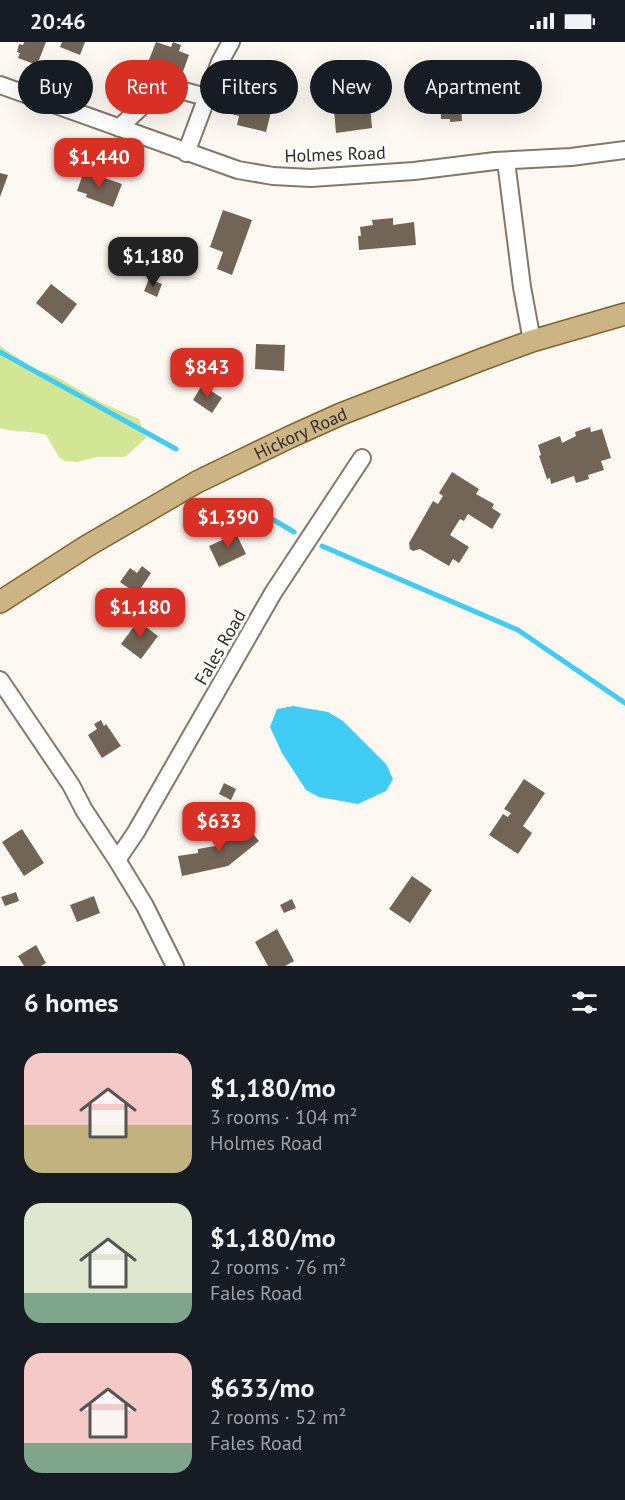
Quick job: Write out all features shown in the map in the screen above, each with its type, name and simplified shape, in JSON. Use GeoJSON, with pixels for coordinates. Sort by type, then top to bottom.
{"type":"FeatureCollection","features":[{"type":"Feature","properties":{"kind":"main road","name":"Hickory Road"},"geometry":{"type":"LineString","coordinates":[[0,602],[87,546],[197,482],[341,414],[532,341],[625,314]]}},
{"type":"Feature","properties":{"kind":"street"},"geometry":{"type":"LineString","coordinates":[[221,60],[231,42]]}},
{"type":"Feature","properties":{"kind":"street","name":"Holmes Road"},"geometry":{"type":"LineString","coordinates":[[0,85],[237,171],[273,176],[311,178],[414,171],[495,161],[571,157],[625,150]]}},
{"type":"Feature","properties":{"kind":"street"},"geometry":{"type":"LineString","coordinates":[[119,128],[142,106],[180,90],[200,95]]}},
{"type":"Feature","properties":{"kind":"street"},"geometry":{"type":"LineString","coordinates":[[186,153],[200,114]]}},
{"type":"Feature","properties":{"kind":"street"},"geometry":{"type":"LineString","coordinates":[[506,161],[522,287],[532,341]]}},
{"type":"Feature","properties":{"kind":"street","name":"Fales Road"},"geometry":{"type":"LineString","coordinates":[[117,860],[142,822],[273,593],[362,458]]}},
{"type":"Feature","properties":{"kind":"street"},"geometry":{"type":"LineString","coordinates":[[0,681],[58,766],[117,860],[145,906],[175,966]]}},
{"type":"Feature","properties":{"kind":"green space"},"geometry":{"type":"Polygon","coordinates":[[[0,346],[33,368],[55,376],[102,403],[139,419],[146,438],[125,457],[97,457],[78,462],[65,461],[59,457],[46,435],[0,428],[0,346]]]}},
{"type":"Feature","properties":{"kind":"water"},"geometry":{"type":"Polygon","coordinates":[[[293,706],[328,712],[343,721],[386,764],[393,779],[386,791],[358,804],[319,797],[306,790],[282,753],[270,727],[277,709],[293,706]]]}},
{"type":"Feature","properties":{"kind":"building"},"geometry":{"type":"Polygon","coordinates":[[[24,42],[46,42],[39,60],[18,58],[19,44],[23,45],[24,42]]]}},
{"type":"Feature","properties":{"kind":"building"},"geometry":{"type":"Polygon","coordinates":[[[62,42],[85,42],[80,55],[60,47],[62,42]]]}},
{"type":"Feature","properties":{"kind":"building"},"geometry":{"type":"Polygon","coordinates":[[[156,42],[171,47],[173,42],[181,45],[179,51],[189,55],[187,60],[149,60],[156,42]]]}},
{"type":"Feature","properties":{"kind":"building"},"geometry":{"type":"Polygon","coordinates":[[[231,114],[270,114],[266,132],[237,125],[239,116],[231,114]]]}},
{"type":"Feature","properties":{"kind":"building"},"geometry":{"type":"Polygon","coordinates":[[[334,114],[371,114],[372,128],[336,133],[334,114]]]}},
{"type":"Feature","properties":{"kind":"building"},"geometry":{"type":"Polygon","coordinates":[[[441,114],[462,114],[462,121],[450,122],[450,119],[441,119],[441,114]]]}},
{"type":"Feature","properties":{"kind":"building"},"geometry":{"type":"Polygon","coordinates":[[[84,171],[122,184],[113,207],[86,197],[87,194],[77,191],[84,171]]]}},
{"type":"Feature","properties":{"kind":"building"},"geometry":{"type":"Polygon","coordinates":[[[0,173],[8,175],[0,197],[0,173]]]}},
{"type":"Feature","properties":{"kind":"building"},"geometry":{"type":"Polygon","coordinates":[[[223,210],[252,220],[232,275],[217,269],[223,252],[210,247],[223,210]]]}},
{"type":"Feature","properties":{"kind":"building"},"geometry":{"type":"Polygon","coordinates":[[[393,218],[393,225],[414,222],[416,245],[359,250],[360,227],[373,225],[372,220],[393,218]]]}},
{"type":"Feature","properties":{"kind":"building"},"geometry":{"type":"Polygon","coordinates":[[[149,279],[162,284],[157,297],[144,291],[149,279]]]}},
{"type":"Feature","properties":{"kind":"building"},"geometry":{"type":"Polygon","coordinates":[[[51,284],[77,304],[62,324],[36,303],[51,284]]]}},
{"type":"Feature","properties":{"kind":"building"},"geometry":{"type":"Polygon","coordinates":[[[256,344],[285,345],[284,371],[255,369],[256,344]]]}},
{"type":"Feature","properties":{"kind":"building"},"geometry":{"type":"Polygon","coordinates":[[[202,385],[222,398],[212,413],[193,400],[202,385]]]}},
{"type":"Feature","properties":{"kind":"building"},"geometry":{"type":"Polygon","coordinates":[[[590,427],[591,432],[602,429],[611,458],[601,461],[604,470],[588,475],[589,479],[576,483],[574,476],[551,484],[539,456],[541,455],[538,445],[560,436],[562,443],[576,436],[575,432],[590,427]]]}},
{"type":"Feature","properties":{"kind":"building"},"geometry":{"type":"Polygon","coordinates":[[[452,472],[479,489],[476,494],[494,504],[492,508],[501,514],[492,529],[468,514],[464,521],[460,519],[450,535],[469,547],[459,563],[453,559],[449,566],[420,549],[413,551],[409,543],[433,501],[438,504],[443,496],[439,493],[452,472]]]}},
{"type":"Feature","properties":{"kind":"building"},"geometry":{"type":"Polygon","coordinates":[[[234,529],[246,554],[219,567],[209,546],[229,537],[227,533],[234,529]]]}},
{"type":"Feature","properties":{"kind":"building"},"geometry":{"type":"Polygon","coordinates":[[[142,566],[151,573],[137,594],[120,582],[130,568],[137,573],[142,566]]]}},
{"type":"Feature","properties":{"kind":"building"},"geometry":{"type":"Polygon","coordinates":[[[141,617],[149,623],[146,627],[158,636],[141,659],[121,644],[141,617]]]}},
{"type":"Feature","properties":{"kind":"building"},"geometry":{"type":"Polygon","coordinates":[[[101,720],[121,746],[102,758],[88,735],[97,729],[94,724],[101,720]]]}},
{"type":"Feature","properties":{"kind":"building"},"geometry":{"type":"Polygon","coordinates":[[[524,779],[545,793],[523,826],[532,833],[518,854],[489,835],[503,814],[508,817],[511,813],[504,809],[524,779]]]}},
{"type":"Feature","properties":{"kind":"building"},"geometry":{"type":"Polygon","coordinates":[[[224,783],[236,789],[231,800],[219,794],[224,783]]]}},
{"type":"Feature","properties":{"kind":"building"},"geometry":{"type":"Polygon","coordinates":[[[244,823],[259,841],[228,866],[182,876],[178,856],[198,853],[198,849],[215,846],[244,823]]]}},
{"type":"Feature","properties":{"kind":"building"},"geometry":{"type":"Polygon","coordinates":[[[22,829],[44,863],[24,876],[2,842],[22,829]]]}},
{"type":"Feature","properties":{"kind":"building"},"geometry":{"type":"Polygon","coordinates":[[[412,876],[432,890],[410,923],[389,909],[412,876]]]}},
{"type":"Feature","properties":{"kind":"building"},"geometry":{"type":"Polygon","coordinates":[[[16,892],[19,901],[5,906],[1,897],[16,892]]]}},
{"type":"Feature","properties":{"kind":"building"},"geometry":{"type":"Polygon","coordinates":[[[94,896],[100,913],[77,922],[70,905],[94,896]]]}},
{"type":"Feature","properties":{"kind":"building"},"geometry":{"type":"Polygon","coordinates":[[[292,899],[296,908],[284,913],[280,905],[292,899]]]}},
{"type":"Feature","properties":{"kind":"building"},"geometry":{"type":"Polygon","coordinates":[[[277,929],[294,961],[285,966],[268,966],[255,942],[277,929]]]}},
{"type":"Feature","properties":{"kind":"building"},"geometry":{"type":"Polygon","coordinates":[[[36,945],[46,963],[41,966],[24,966],[18,956],[36,945]]]}},
{"type":"Feature","properties":{"kind":"waterway"},"geometry":{"type":"LineString","coordinates":[[0,352],[176,449]]}},
{"type":"Feature","properties":{"kind":"waterway"},"geometry":{"type":"LineString","coordinates":[[245,503],[294,532]]}},
{"type":"Feature","properties":{"kind":"waterway"},"geometry":{"type":"LineString","coordinates":[[322,546],[518,630],[625,703]]}}]}
